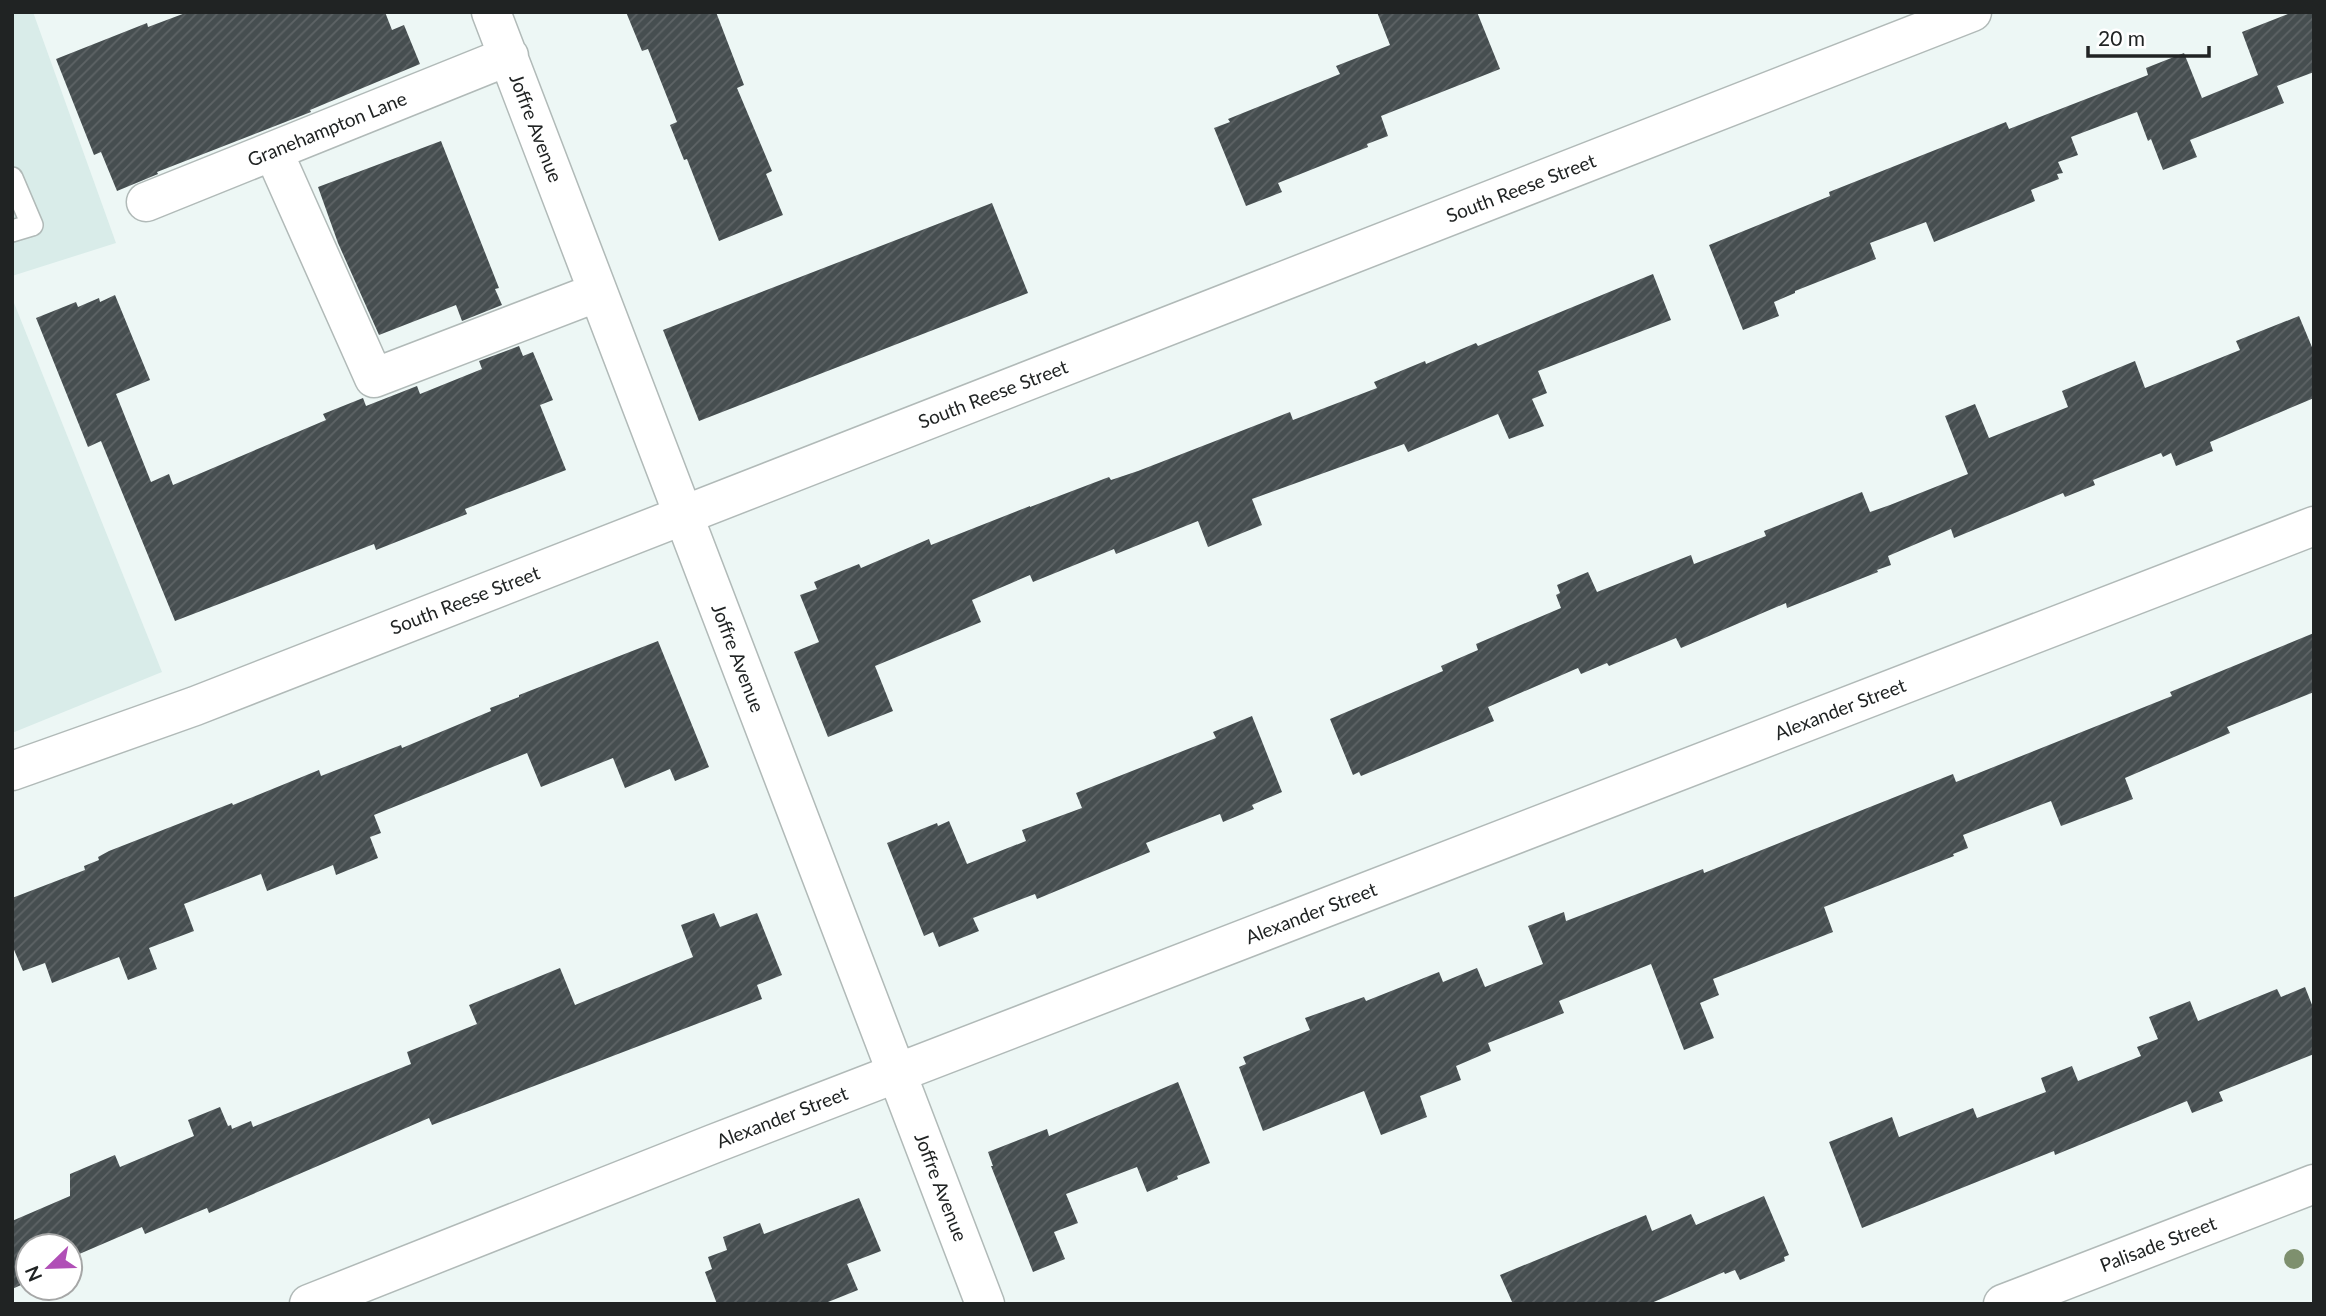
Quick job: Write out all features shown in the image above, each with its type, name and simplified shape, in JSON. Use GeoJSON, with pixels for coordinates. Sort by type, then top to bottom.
{"type":"FeatureCollection","features":[{"type":"Feature","properties":{"kind":"street","name":"Joffre Avenue"},"geometry":{"type":"LineString","coordinates":[[491,12],[985,1304]]}},
{"type":"Feature","properties":{"kind":"street","name":"South Reese Street"},"geometry":{"type":"LineString","coordinates":[[12,771],[195,706],[1972,12]]}},
{"type":"Feature","properties":{"kind":"street","name":"Granehampton Lane"},"geometry":{"type":"LineString","coordinates":[[146,202],[509,56]]}},
{"type":"Feature","properties":{"kind":"street"},"geometry":{"type":"LineString","coordinates":[[273,151],[374,378],[598,292]]}},
{"type":"Feature","properties":{"kind":"street","name":"Alexander Street"},"geometry":{"type":"LineString","coordinates":[[309,1304],[898,1073],[2314,526]]}},
{"type":"Feature","properties":{"kind":"street","name":"Palisade Street"},"geometry":{"type":"LineString","coordinates":[[2003,1304],[2314,1184]]}},
{"type":"Feature","properties":{"kind":"lane"},"geometry":{"type":"LineString","coordinates":[[12,178],[32,225],[12,231]]}},
{"type":"Feature","properties":{"kind":"shaded area"},"geometry":{"type":"Polygon","coordinates":[[[12,12],[33,12],[116,243],[12,276],[12,12]]]}},
{"type":"Feature","properties":{"kind":"shaded area"},"geometry":{"type":"Polygon","coordinates":[[[12,298],[162,672],[12,733],[12,298]]]}},
{"type":"Feature","properties":{"kind":"building"},"geometry":{"type":"Polygon","coordinates":[[[188,12],[385,12],[392,30],[404,25],[420,64],[310,110],[311,112],[157,172],[158,174],[117,191],[101,152],[94,155],[56,59],[147,23],[148,27],[188,12]]]}},
{"type":"Feature","properties":{"kind":"building"},"geometry":{"type":"Polygon","coordinates":[[[626,12],[716,12],[744,85],[737,88],[772,171],[766,174],[783,215],[719,241],[687,159],[684,160],[670,125],[677,122],[648,49],[642,51],[626,12]]]}},
{"type":"Feature","properties":{"kind":"building"},"geometry":{"type":"Polygon","coordinates":[[[1377,12],[1477,12],[1500,69],[1381,116],[1388,136],[1367,144],[1368,147],[1278,183],[1282,192],[1246,206],[1214,128],[1230,122],[1228,119],[1340,74],[1336,66],[1390,45],[1377,12]]]}},
{"type":"Feature","properties":{"kind":"building"},"geometry":{"type":"Polygon","coordinates":[[[2293,12],[2314,12],[2314,72],[2277,86],[2284,103],[2190,140],[2197,157],[2163,170],[2137,112],[2071,137],[2078,155],[2058,162],[2063,173],[2057,174],[2059,179],[2031,190],[2035,201],[1934,242],[1926,222],[1870,243],[1876,259],[1774,302],[1779,316],[1743,330],[1709,245],[1830,196],[1829,192],[2006,122],[2009,129],[2148,75],[2146,68],[2184,53],[2202,98],[2258,75],[2242,32],[2293,12]]]}},
{"type":"Feature","properties":{"kind":"building"},"geometry":{"type":"Polygon","coordinates":[[[441,141],[499,288],[495,289],[502,305],[462,321],[456,305],[379,335],[338,243],[318,187],[441,141]]]}},
{"type":"Feature","properties":{"kind":"building"},"geometry":{"type":"Polygon","coordinates":[[[992,203],[1028,293],[699,421],[663,330],[992,203]]]}},
{"type":"Feature","properties":{"kind":"building"},"geometry":{"type":"Polygon","coordinates":[[[1653,274],[1671,320],[1538,371],[1547,393],[1532,399],[1544,426],[1509,439],[1498,414],[1408,452],[1404,444],[1252,499],[1262,525],[1208,547],[1198,521],[1116,554],[1114,549],[1033,582],[1030,575],[972,600],[981,622],[875,666],[893,711],[828,737],[794,652],[819,642],[800,595],[817,589],[814,582],[859,564],[861,568],[929,539],[931,545],[1109,477],[1111,480],[1138,471],[1290,412],[1293,420],[1377,388],[1374,382],[1425,361],[1426,364],[1476,343],[1478,346],[1653,274]]]}},
{"type":"Feature","properties":{"kind":"building"},"geometry":{"type":"Polygon","coordinates":[[[115,295],[150,380],[116,394],[151,482],[169,474],[173,485],[326,420],[323,414],[363,398],[366,406],[417,386],[420,394],[482,369],[479,361],[519,346],[523,356],[533,352],[553,400],[540,405],[566,470],[465,509],[467,514],[376,550],[374,544],[175,621],[101,441],[88,447],[36,318],[76,302],[78,307],[115,295]]]}},
{"type":"Feature","properties":{"kind":"building"},"geometry":{"type":"Polygon","coordinates":[[[2299,316],[2314,352],[2314,398],[2210,442],[2213,451],[2176,466],[2171,453],[2163,457],[2161,453],[2093,480],[2095,485],[2065,497],[2063,493],[1954,538],[1951,529],[1888,556],[1891,565],[1877,570],[1878,572],[1787,608],[1786,603],[1681,648],[1676,638],[1609,666],[1607,663],[1581,674],[1578,668],[1488,707],[1494,721],[1361,776],[1359,772],[1353,775],[1330,719],[1443,671],[1441,666],[1478,650],[1476,644],[1561,608],[1556,595],[1560,593],[1557,585],[1588,572],[1597,592],[1691,555],[1694,564],[1766,536],[1764,531],[1862,492],[1870,512],[1890,505],[1968,474],[1945,416],[1975,404],[1989,438],[2068,407],[2062,391],[2135,361],[2145,388],[2240,350],[2236,341],[2299,316]]]}},
{"type":"Feature","properties":{"kind":"building"},"geometry":{"type":"Polygon","coordinates":[[[2314,633],[2314,692],[2227,727],[2230,733],[2125,778],[2133,799],[2061,826],[2051,801],[1963,835],[1968,848],[1953,854],[1954,856],[1824,907],[1833,932],[1713,979],[1719,995],[1700,1003],[1714,1038],[1684,1050],[1651,964],[1559,1001],[1564,1013],[1488,1043],[1491,1051],[1456,1066],[1461,1080],[1420,1096],[1427,1117],[1381,1135],[1364,1091],[1263,1131],[1239,1067],[1246,1064],[1243,1057],[1310,1030],[1305,1018],[1364,997],[1366,1001],[1439,972],[1443,982],[1477,968],[1485,987],[1543,964],[1528,926],[1564,912],[1566,921],[1703,869],[1704,873],[1953,774],[1956,782],[2172,696],[2170,692],[2314,633]]]}},
{"type":"Feature","properties":{"kind":"building"},"geometry":{"type":"Polygon","coordinates":[[[658,641],[709,767],[675,781],[670,769],[625,788],[613,758],[541,787],[527,753],[374,815],[381,833],[370,837],[378,858],[336,875],[333,865],[267,891],[261,874],[184,904],[194,931],[149,948],[157,969],[128,980],[119,957],[52,983],[45,963],[23,971],[12,945],[12,898],[85,870],[84,866],[99,860],[98,857],[109,851],[319,770],[321,776],[401,745],[402,748],[491,711],[490,708],[519,695],[658,641]]]}},
{"type":"Feature","properties":{"kind":"building"},"geometry":{"type":"Polygon","coordinates":[[[1252,716],[1282,792],[1252,805],[1254,809],[1223,822],[1220,814],[1146,843],[1150,852],[1037,899],[1035,894],[973,918],[979,931],[939,947],[933,932],[924,936],[887,843],[937,823],[938,826],[949,821],[967,864],[1026,841],[1022,830],[1082,808],[1076,793],[1216,738],[1213,732],[1252,716]]]}},
{"type":"Feature","properties":{"kind":"building"},"geometry":{"type":"Polygon","coordinates":[[[714,913],[720,927],[757,913],[782,975],[757,985],[762,999],[432,1125],[429,1118],[209,1213],[207,1208],[145,1234],[142,1227],[84,1252],[84,1232],[14,1232],[12,1289],[12,1221],[70,1196],[70,1174],[115,1155],[120,1167],[194,1136],[188,1120],[220,1107],[232,1129],[251,1121],[253,1127],[411,1064],[407,1052],[477,1024],[469,1005],[560,968],[575,1005],[693,957],[681,925],[714,913]]]}},
{"type":"Feature","properties":{"kind":"building"},"geometry":{"type":"Polygon","coordinates":[[[2305,987],[2314,1010],[2314,1054],[2219,1092],[2223,1101],[2192,1113],[2187,1101],[2055,1155],[2054,1151],[1862,1228],[1829,1142],[1892,1117],[1899,1137],[1973,1108],[1977,1118],[2046,1092],[2041,1078],[2072,1066],[2078,1081],[2141,1056],[2137,1047],[2158,1039],[2149,1017],[2190,1001],[2198,1021],[2277,989],[2281,997],[2305,987]]]}},
{"type":"Feature","properties":{"kind":"building"},"geometry":{"type":"Polygon","coordinates":[[[1178,1082],[1210,1163],[1147,1192],[1137,1167],[1066,1194],[1078,1223],[1054,1232],[1065,1259],[1033,1272],[991,1166],[988,1152],[1047,1129],[1049,1136],[1178,1082]]]}},
{"type":"Feature","properties":{"kind":"building"},"geometry":{"type":"Polygon","coordinates":[[[1764,1196],[1789,1255],[1784,1257],[1785,1261],[1740,1280],[1735,1270],[1725,1274],[1724,1272],[1649,1304],[1513,1304],[1500,1275],[1646,1215],[1652,1231],[1691,1214],[1696,1225],[1764,1196]]]}},
{"type":"Feature","properties":{"kind":"building"},"geometry":{"type":"Polygon","coordinates":[[[859,1198],[881,1251],[847,1264],[858,1290],[823,1304],[717,1304],[705,1272],[712,1269],[708,1257],[727,1250],[723,1237],[760,1223],[764,1234],[859,1198]]]}}]}
